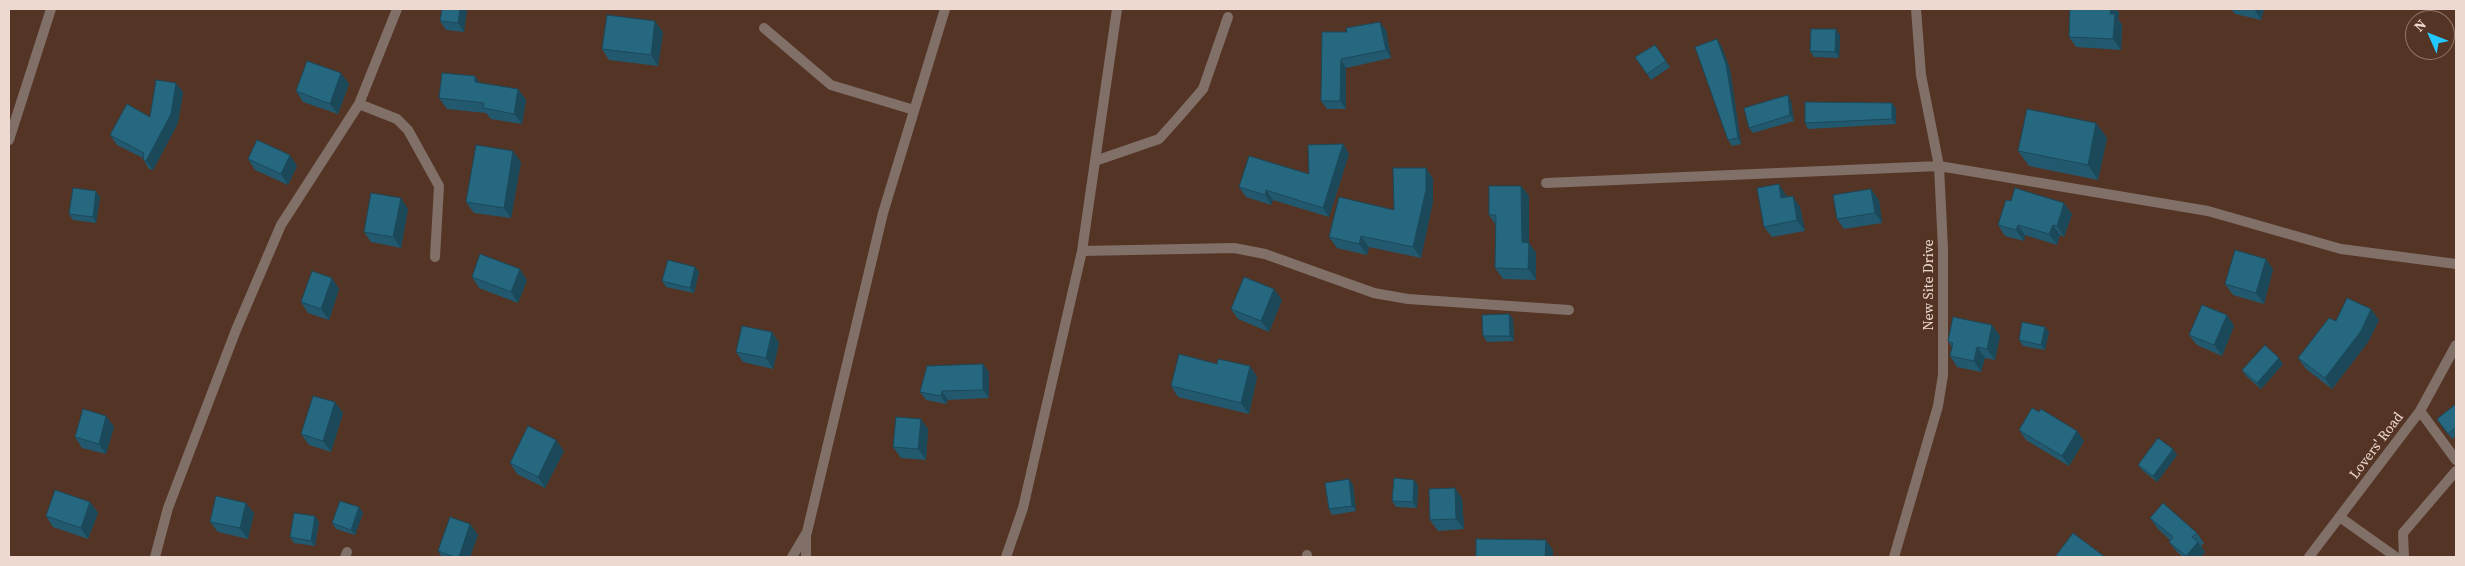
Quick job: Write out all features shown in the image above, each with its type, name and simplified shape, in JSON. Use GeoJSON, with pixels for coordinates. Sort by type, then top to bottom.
{"type":"FeatureCollection","features":[{"type":"Feature","properties":{"kind":"street"},"geometry":{"type":"LineString","coordinates":[[9,140],[51,9]]}},
{"type":"Feature","properties":{"kind":"street"},"geometry":{"type":"LineString","coordinates":[[155,557],[168,508],[236,330],[281,225],[359,104],[397,9]]}},
{"type":"Feature","properties":{"kind":"street"},"geometry":{"type":"LineString","coordinates":[[806,557],[806,532],[883,213],[945,9]]}},
{"type":"Feature","properties":{"kind":"street"},"geometry":{"type":"LineString","coordinates":[[1006,557],[1023,508],[1082,252],[1118,9]]}},
{"type":"Feature","properties":{"kind":"street","name":"New Site Drive"},"geometry":{"type":"LineString","coordinates":[[1894,557],[1938,406],[1943,375],[1939,166],[1921,75],[1916,9]]}},
{"type":"Feature","properties":{"kind":"street"},"geometry":{"type":"LineString","coordinates":[[1095,160],[1159,139],[1178,119],[1203,89],[1228,18]]}},
{"type":"Feature","properties":{"kind":"street"},"geometry":{"type":"LineString","coordinates":[[764,28],[831,85],[914,110]]}},
{"type":"Feature","properties":{"kind":"street"},"geometry":{"type":"LineString","coordinates":[[359,104],[397,119],[408,130],[439,186],[435,257]]}},
{"type":"Feature","properties":{"kind":"street"},"geometry":{"type":"LineString","coordinates":[[1546,183],[1939,166],[2208,212],[2340,249],[2456,264]]}},
{"type":"Feature","properties":{"kind":"street"},"geometry":{"type":"LineString","coordinates":[[1082,252],[1234,248],[1265,254],[1374,293],[1408,299],[1569,310]]}},
{"type":"Feature","properties":{"kind":"street","name":"Lovers' Road"},"geometry":{"type":"LineString","coordinates":[[2309,557],[2341,518],[2420,411],[2456,345]]}},
{"type":"Feature","properties":{"kind":"street"},"geometry":{"type":"LineString","coordinates":[[2420,411],[2456,460]]}},
{"type":"Feature","properties":{"kind":"street"},"geometry":{"type":"LineString","coordinates":[[2404,557],[2403,533],[2456,471]]}},
{"type":"Feature","properties":{"kind":"street"},"geometry":{"type":"LineString","coordinates":[[2341,518],[2396,557]]}},
{"type":"Feature","properties":{"kind":"street"},"geometry":{"type":"LineString","coordinates":[[792,557],[806,532]]}},
{"type":"Feature","properties":{"kind":"building"},"geometry":{"type":"Polygon","coordinates":[[[442,9],[460,9],[458,23],[440,21],[442,9]]]}},
{"type":"Feature","properties":{"kind":"building"},"geometry":{"type":"Polygon","coordinates":[[[2070,9],[2111,9],[2110,14],[2115,14],[2113,39],[2069,37],[2070,9]]]}},
{"type":"Feature","properties":{"kind":"building"},"geometry":{"type":"Polygon","coordinates":[[[607,15],[655,21],[651,55],[602,49],[607,15]]]}},
{"type":"Feature","properties":{"kind":"building"},"geometry":{"type":"Polygon","coordinates":[[[1380,22],[1386,50],[1341,59],[1340,101],[1321,101],[1322,32],[1347,32],[1346,28],[1380,22]]]}},
{"type":"Feature","properties":{"kind":"building"},"geometry":{"type":"Polygon","coordinates":[[[1811,29],[1836,29],[1835,52],[1810,51],[1811,29]]]}},
{"type":"Feature","properties":{"kind":"building"},"geometry":{"type":"Polygon","coordinates":[[[1717,39],[1726,64],[1738,138],[1728,140],[1695,47],[1717,39]]]}},
{"type":"Feature","properties":{"kind":"building"},"geometry":{"type":"Polygon","coordinates":[[[1655,45],[1666,61],[1647,74],[1635,57],[1655,45]]]}},
{"type":"Feature","properties":{"kind":"building"},"geometry":{"type":"Polygon","coordinates":[[[307,61],[341,73],[330,104],[296,91],[307,61]]]}},
{"type":"Feature","properties":{"kind":"building"},"geometry":{"type":"Polygon","coordinates":[[[442,73],[475,76],[475,82],[518,89],[514,114],[483,108],[484,103],[439,98],[442,73]]]}},
{"type":"Feature","properties":{"kind":"building"},"geometry":{"type":"Polygon","coordinates":[[[156,80],[176,83],[171,114],[146,161],[143,159],[144,153],[110,135],[127,104],[150,117],[156,80]]]}},
{"type":"Feature","properties":{"kind":"building"},"geometry":{"type":"Polygon","coordinates":[[[1788,95],[1790,115],[1749,128],[1744,108],[1788,95]]]}},
{"type":"Feature","properties":{"kind":"building"},"geometry":{"type":"Polygon","coordinates":[[[1805,102],[1892,103],[1892,119],[1805,123],[1805,102]]]}},
{"type":"Feature","properties":{"kind":"building"},"geometry":{"type":"Polygon","coordinates":[[[2027,109],[2096,123],[2088,165],[2018,151],[2027,109]]]}},
{"type":"Feature","properties":{"kind":"building"},"geometry":{"type":"Polygon","coordinates":[[[257,140],[290,155],[281,174],[248,159],[257,140]]]}},
{"type":"Feature","properties":{"kind":"building"},"geometry":{"type":"Polygon","coordinates":[[[1343,144],[1323,208],[1266,190],[1265,195],[1239,187],[1249,156],[1309,174],[1308,145],[1343,144]]]}},
{"type":"Feature","properties":{"kind":"building"},"geometry":{"type":"Polygon","coordinates":[[[476,145],[513,151],[504,208],[466,202],[476,145]]]}},
{"type":"Feature","properties":{"kind":"building"},"geometry":{"type":"Polygon","coordinates":[[[1393,168],[1426,168],[1426,190],[1413,247],[1361,236],[1359,244],[1329,237],[1339,197],[1394,210],[1393,168]]]}},
{"type":"Feature","properties":{"kind":"building"},"geometry":{"type":"Polygon","coordinates":[[[1779,184],[1781,198],[1793,196],[1797,220],[1764,227],[1757,188],[1779,184]]]}},
{"type":"Feature","properties":{"kind":"building"},"geometry":{"type":"Polygon","coordinates":[[[1489,186],[1521,186],[1522,242],[1529,243],[1528,269],[1495,268],[1496,215],[1489,215],[1489,186]]]}},
{"type":"Feature","properties":{"kind":"building"},"geometry":{"type":"Polygon","coordinates":[[[73,188],[96,191],[93,217],[69,214],[73,188]]]}},
{"type":"Feature","properties":{"kind":"building"},"geometry":{"type":"Polygon","coordinates":[[[2015,188],[2064,203],[2057,226],[2053,225],[2049,234],[2018,225],[2016,230],[1998,225],[2006,200],[2011,201],[2015,188]]]}},
{"type":"Feature","properties":{"kind":"building"},"geometry":{"type":"Polygon","coordinates":[[[1871,189],[1875,213],[1837,219],[1833,195],[1871,189]]]}},
{"type":"Feature","properties":{"kind":"building"},"geometry":{"type":"Polygon","coordinates":[[[371,193],[401,198],[393,237],[364,232],[371,193]]]}},
{"type":"Feature","properties":{"kind":"building"},"geometry":{"type":"Polygon","coordinates":[[[2235,250],[2266,259],[2256,293],[2225,284],[2235,250]]]}},
{"type":"Feature","properties":{"kind":"building"},"geometry":{"type":"Polygon","coordinates":[[[480,254],[520,269],[511,292],[472,277],[480,254]]]}},
{"type":"Feature","properties":{"kind":"building"},"geometry":{"type":"Polygon","coordinates":[[[668,260],[695,267],[690,288],[662,281],[668,260]]]}},
{"type":"Feature","properties":{"kind":"building"},"geometry":{"type":"Polygon","coordinates":[[[312,271],[332,278],[321,309],[301,302],[312,271]]]}},
{"type":"Feature","properties":{"kind":"building"},"geometry":{"type":"Polygon","coordinates":[[[1244,277],[1274,289],[1261,321],[1231,309],[1244,277]]]}},
{"type":"Feature","properties":{"kind":"building"},"geometry":{"type":"Polygon","coordinates":[[[2347,298],[2371,309],[2361,331],[2325,378],[2298,358],[2329,318],[2336,321],[2347,298]]]}},
{"type":"Feature","properties":{"kind":"building"},"geometry":{"type":"Polygon","coordinates":[[[2202,305],[2227,315],[2214,345],[2189,335],[2202,305]]]}},
{"type":"Feature","properties":{"kind":"building"},"geometry":{"type":"Polygon","coordinates":[[[1509,314],[1510,336],[1483,336],[1482,315],[1509,314]]]}},
{"type":"Feature","properties":{"kind":"building"},"geometry":{"type":"Polygon","coordinates":[[[1953,317],[1992,325],[1987,349],[1977,347],[1974,361],[1950,356],[1953,343],[1948,341],[1953,317]]]}},
{"type":"Feature","properties":{"kind":"building"},"geometry":{"type":"Polygon","coordinates":[[[2022,322],[2045,327],[2041,345],[2019,340],[2022,322]]]}},
{"type":"Feature","properties":{"kind":"building"},"geometry":{"type":"Polygon","coordinates":[[[742,326],[772,332],[766,358],[736,352],[742,326]]]}},
{"type":"Feature","properties":{"kind":"building"},"geometry":{"type":"Polygon","coordinates":[[[2265,345],[2279,358],[2257,383],[2242,370],[2265,345]]]}},
{"type":"Feature","properties":{"kind":"building"},"geometry":{"type":"Polygon","coordinates":[[[1179,354],[1217,364],[1218,359],[1250,366],[1241,403],[1171,386],[1179,354]]]}},
{"type":"Feature","properties":{"kind":"building"},"geometry":{"type":"Polygon","coordinates":[[[983,364],[983,390],[942,391],[941,396],[920,392],[927,366],[983,364]]]}},
{"type":"Feature","properties":{"kind":"building"},"geometry":{"type":"Polygon","coordinates":[[[313,396],[335,402],[323,441],[301,434],[313,396]]]}},
{"type":"Feature","properties":{"kind":"building"},"geometry":{"type":"Polygon","coordinates":[[[2456,404],[2456,427],[2448,434],[2437,419],[2456,404]]]}},
{"type":"Feature","properties":{"kind":"building"},"geometry":{"type":"Polygon","coordinates":[[[2032,408],[2039,412],[2041,409],[2077,431],[2062,456],[2019,430],[2032,408]]]}},
{"type":"Feature","properties":{"kind":"building"},"geometry":{"type":"Polygon","coordinates":[[[83,409],[106,416],[99,444],[75,437],[83,409]]]}},
{"type":"Feature","properties":{"kind":"building"},"geometry":{"type":"Polygon","coordinates":[[[896,417],[921,419],[918,449],[893,447],[896,417]]]}},
{"type":"Feature","properties":{"kind":"building"},"geometry":{"type":"Polygon","coordinates":[[[528,426],[556,440],[538,477],[510,463],[528,426]]]}},
{"type":"Feature","properties":{"kind":"building"},"geometry":{"type":"Polygon","coordinates":[[[2158,438],[2173,449],[2153,476],[2138,465],[2158,438]]]}},
{"type":"Feature","properties":{"kind":"building"},"geometry":{"type":"Polygon","coordinates":[[[1394,478],[1414,480],[1413,502],[1392,501],[1394,478]]]}},
{"type":"Feature","properties":{"kind":"building"},"geometry":{"type":"Polygon","coordinates":[[[1349,479],[1352,506],[1329,509],[1325,483],[1349,479]]]}},
{"type":"Feature","properties":{"kind":"building"},"geometry":{"type":"Polygon","coordinates":[[[1455,488],[1456,519],[1430,520],[1429,489],[1455,488]]]}},
{"type":"Feature","properties":{"kind":"building"},"geometry":{"type":"Polygon","coordinates":[[[55,490],[90,502],[81,528],[46,516],[55,490]]]}},
{"type":"Feature","properties":{"kind":"building"},"geometry":{"type":"Polygon","coordinates":[[[216,496],[246,503],[240,528],[210,522],[216,496]]]}},
{"type":"Feature","properties":{"kind":"building"},"geometry":{"type":"Polygon","coordinates":[[[340,501],[359,507],[351,530],[332,523],[340,501]]]}},
{"type":"Feature","properties":{"kind":"building"},"geometry":{"type":"Polygon","coordinates":[[[2163,503],[2197,533],[2192,537],[2198,542],[2186,556],[2169,542],[2173,537],[2150,518],[2163,503]]]}},
{"type":"Feature","properties":{"kind":"building"},"geometry":{"type":"Polygon","coordinates":[[[294,513],[315,516],[311,541],[290,537],[294,513]]]}},
{"type":"Feature","properties":{"kind":"building"},"geometry":{"type":"Polygon","coordinates":[[[450,517],[470,524],[459,557],[438,551],[450,517]]]}},
{"type":"Feature","properties":{"kind":"building"},"geometry":{"type":"Polygon","coordinates":[[[2073,533],[2105,557],[2055,557],[2073,533]]]}},
{"type":"Feature","properties":{"kind":"building"},"geometry":{"type":"Polygon","coordinates":[[[1476,539],[1546,540],[1545,557],[1476,557],[1476,539]]]}}]}
